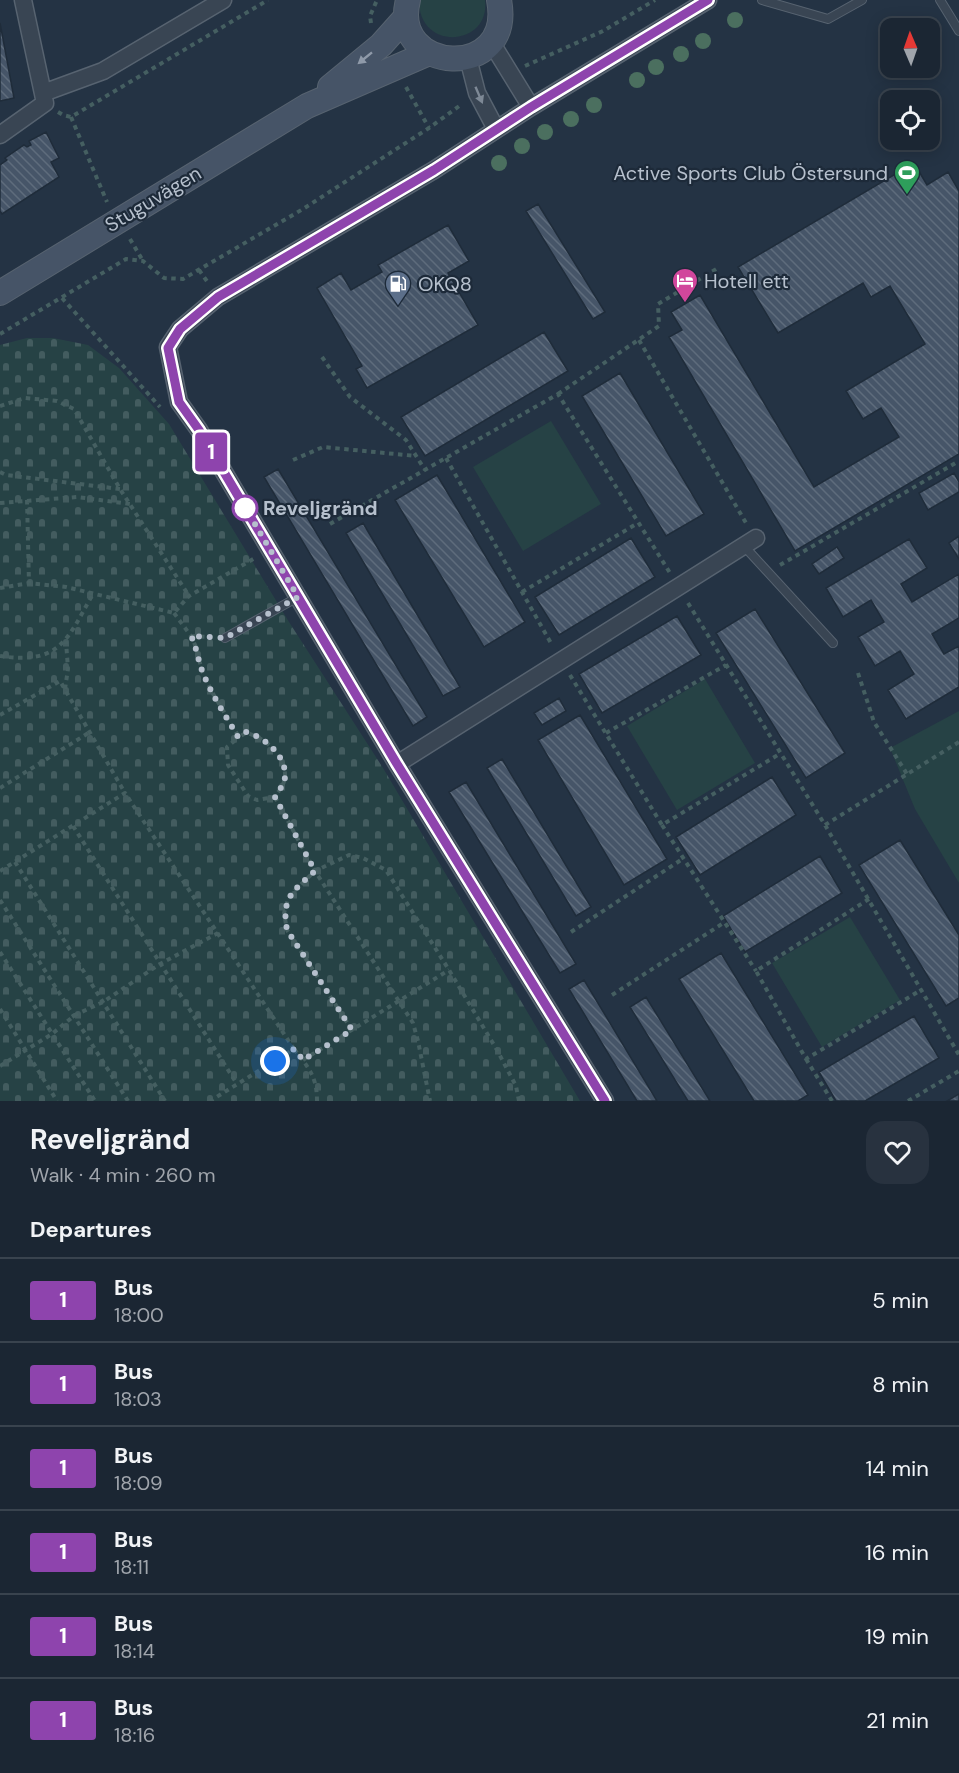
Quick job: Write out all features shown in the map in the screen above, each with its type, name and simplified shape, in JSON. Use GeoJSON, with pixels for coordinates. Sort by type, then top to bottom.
{"type":"FeatureCollection","features":[{"type":"Feature","properties":{"kind":"main road"},"geometry":{"type":"LineString","coordinates":[[429,53],[448,60],[468,58],[480,52],[496,34],[506,5]]}},
{"type":"Feature","properties":{"kind":"main road","name":"Stuguvägen"},"geometry":{"type":"LineString","coordinates":[[308,106],[381,45],[407,9]]}},
{"type":"Feature","properties":{"kind":"main road","name":"Stuguvägen"},"geometry":{"type":"LineString","coordinates":[[0,293],[308,106],[429,53],[414,37],[407,9]]}},
{"type":"Feature","properties":{"kind":"street"},"geometry":{"type":"LineString","coordinates":[[22,0],[44,98]]}},
{"type":"Feature","properties":{"kind":"street"},"geometry":{"type":"LineString","coordinates":[[0,135],[44,98],[103,71],[223,0]]}},
{"type":"Feature","properties":{"kind":"street"},"geometry":{"type":"LineString","coordinates":[[606,1101],[397,764],[199,430],[179,402],[168,348],[180,329],[218,297],[434,170],[531,107],[708,0]]}},
{"type":"Feature","properties":{"kind":"street"},"geometry":{"type":"LineString","coordinates":[[491,42],[531,107]]}},
{"type":"Feature","properties":{"kind":"street"},"geometry":{"type":"LineString","coordinates":[[468,58],[477,93],[496,129]]}},
{"type":"Feature","properties":{"kind":"street"},"geometry":{"type":"LineString","coordinates":[[397,764],[750,542]]}},
{"type":"Feature","properties":{"kind":"lane"},"geometry":{"type":"LineString","coordinates":[[762,0],[828,19],[862,0]]}},
{"type":"Feature","properties":{"kind":"lane"},"geometry":{"type":"LineString","coordinates":[[940,0],[959,31]]}},
{"type":"Feature","properties":{"kind":"lane"},"geometry":{"type":"LineString","coordinates":[[750,542],[833,643]]}},
{"type":"Feature","properties":{"kind":"lane"},"geometry":{"type":"LineString","coordinates":[[225,638],[298,597]]}},
{"type":"Feature","properties":{"kind":"path"},"geometry":{"type":"LineString","coordinates":[[268,0],[71,117],[102,194],[143,261],[164,278],[183,279],[303,209],[429,128],[477,93]]}},
{"type":"Feature","properties":{"kind":"path"},"geometry":{"type":"LineString","coordinates":[[510,73],[603,31],[655,0]]}},
{"type":"Feature","properties":{"kind":"path"},"geometry":{"type":"LineString","coordinates":[[0,334],[126,259],[143,261]]}},
{"type":"Feature","properties":{"kind":"path"},"geometry":{"type":"LineString","coordinates":[[330,524],[558,394],[659,326],[658,304],[718,268]]}},
{"type":"Feature","properties":{"kind":"path"},"geometry":{"type":"LineString","coordinates":[[62,298],[166,414]]}},
{"type":"Feature","properties":{"kind":"path"},"geometry":{"type":"LineString","coordinates":[[639,340],[750,542]]}},
{"type":"Feature","properties":{"kind":"path"},"geometry":{"type":"LineString","coordinates":[[322,357],[350,397],[406,440],[425,470]]}},
{"type":"Feature","properties":{"kind":"path"},"geometry":{"type":"LineString","coordinates":[[558,394],[825,825],[959,1055]]}},
{"type":"Feature","properties":{"kind":"path"},"geometry":{"type":"LineString","coordinates":[[0,406],[25,398],[57,402],[74,409],[120,489],[189,596]]}},
{"type":"Feature","properties":{"kind":"path"},"geometry":{"type":"LineString","coordinates":[[293,460],[322,447],[416,456]]}},
{"type":"Feature","properties":{"kind":"path"},"geometry":{"type":"LineString","coordinates":[[446,458],[561,660],[662,825],[756,971],[832,1101]]}},
{"type":"Feature","properties":{"kind":"path"},"geometry":{"type":"LineString","coordinates":[[774,569],[959,461]]}},
{"type":"Feature","properties":{"kind":"path"},"geometry":{"type":"LineString","coordinates":[[0,472],[6,475],[120,489]]}},
{"type":"Feature","properties":{"kind":"path"},"geometry":{"type":"LineString","coordinates":[[0,503],[77,497],[131,504]]}},
{"type":"Feature","properties":{"kind":"path"},"geometry":{"type":"LineString","coordinates":[[27,500],[29,583]]}},
{"type":"Feature","properties":{"kind":"path"},"geometry":{"type":"LineString","coordinates":[[522,592],[638,523]]}},
{"type":"Feature","properties":{"kind":"path"},"geometry":{"type":"LineString","coordinates":[[174,613],[189,596],[255,558],[251,549]]}},
{"type":"Feature","properties":{"kind":"path"},"geometry":{"type":"LineString","coordinates":[[0,588],[29,583],[66,587],[174,613],[191,636],[212,692],[238,737]]}},
{"type":"Feature","properties":{"kind":"path"},"geometry":{"type":"LineString","coordinates":[[0,656],[21,657],[50,653],[66,641],[93,593]]}},
{"type":"Feature","properties":{"kind":"path"},"geometry":{"type":"LineString","coordinates":[[191,636],[225,638]]}},
{"type":"Feature","properties":{"kind":"path"},"geometry":{"type":"LineString","coordinates":[[65,690],[68,669],[66,641]]}},
{"type":"Feature","properties":{"kind":"path"},"geometry":{"type":"LineString","coordinates":[[606,733],[726,665]]}},
{"type":"Feature","properties":{"kind":"path"},"geometry":{"type":"LineString","coordinates":[[858,673],[874,722],[906,774]]}},
{"type":"Feature","properties":{"kind":"path"},"geometry":{"type":"LineString","coordinates":[[0,715],[60,681],[125,793],[310,1070],[317,1085],[317,1101]]}},
{"type":"Feature","properties":{"kind":"path"},"geometry":{"type":"LineString","coordinates":[[0,788],[90,732]]}},
{"type":"Feature","properties":{"kind":"path"},"geometry":{"type":"LineString","coordinates":[[246,732],[257,735],[268,742],[281,761],[285,774],[284,784],[275,797],[257,800],[248,796],[228,765],[227,747],[238,737],[246,732]]}},
{"type":"Feature","properties":{"kind":"path"},"geometry":{"type":"LineString","coordinates":[[825,825],[959,742]]}},
{"type":"Feature","properties":{"kind":"path"},"geometry":{"type":"LineString","coordinates":[[662,825],[781,753]]}},
{"type":"Feature","properties":{"kind":"path"},"geometry":{"type":"LineString","coordinates":[[0,871],[125,793]]}},
{"type":"Feature","properties":{"kind":"path"},"geometry":{"type":"LineString","coordinates":[[275,797],[315,871],[413,1023],[429,1101]]}},
{"type":"Feature","properties":{"kind":"path"},"geometry":{"type":"LineString","coordinates":[[73,826],[237,1084]]}},
{"type":"Feature","properties":{"kind":"path"},"geometry":{"type":"LineString","coordinates":[[352,1030],[287,930],[284,913],[289,896],[315,871],[349,855],[363,858],[386,870],[497,1050],[516,1086],[519,1101]]}},
{"type":"Feature","properties":{"kind":"path"},"geometry":{"type":"LineString","coordinates":[[572,932],[684,858]]}},
{"type":"Feature","properties":{"kind":"path"},"geometry":{"type":"LineString","coordinates":[[15,862],[165,1101]]}},
{"type":"Feature","properties":{"kind":"path"},"geometry":{"type":"LineString","coordinates":[[756,971],[869,899]]}},
{"type":"Feature","properties":{"kind":"path"},"geometry":{"type":"LineString","coordinates":[[0,900],[128,1101]]}},
{"type":"Feature","properties":{"kind":"path"},"geometry":{"type":"LineString","coordinates":[[612,994],[724,922]]}},
{"type":"Feature","properties":{"kind":"path"},"geometry":{"type":"LineString","coordinates":[[0,1066],[52,1034],[75,1015],[103,1002],[160,964],[218,933]]}},
{"type":"Feature","properties":{"kind":"path"},"geometry":{"type":"LineString","coordinates":[[0,952],[95,1101]]}},
{"type":"Feature","properties":{"kind":"path"},"geometry":{"type":"LineString","coordinates":[[303,1060],[449,970]]}},
{"type":"Feature","properties":{"kind":"path"},"geometry":{"type":"LineString","coordinates":[[806,1059],[921,990]]}},
{"type":"Feature","properties":{"kind":"path"},"geometry":{"type":"LineString","coordinates":[[0,1009],[57,1101]]}},
{"type":"Feature","properties":{"kind":"path"},"geometry":{"type":"LineString","coordinates":[[210,1101],[294,1049]]}},
{"type":"Feature","properties":{"kind":"path"},"geometry":{"type":"LineString","coordinates":[[908,1101],[959,1071]]}},
{"type":"Feature","properties":{"kind":"green space"},"geometry":{"type":"Polygon","coordinates":[[[419,0],[485,0],[484,16],[477,27],[466,34],[454,37],[441,35],[430,29],[422,17],[419,0]]]}},
{"type":"Feature","properties":{"kind":"green space"},"geometry":{"type":"Polygon","coordinates":[[[27,338],[53,338],[88,345],[119,368],[169,424],[289,622],[383,768],[580,1101],[0,1101],[0,345],[27,338]]]}},
{"type":"Feature","properties":{"kind":"green space"},"geometry":{"type":"Polygon","coordinates":[[[551,421],[601,504],[523,551],[473,467],[551,421]]]}},
{"type":"Feature","properties":{"kind":"green space"},"geometry":{"type":"Polygon","coordinates":[[[705,679],[755,763],[677,810],[627,726],[705,679]]]}},
{"type":"Feature","properties":{"kind":"green space"},"geometry":{"type":"Polygon","coordinates":[[[959,711],[959,883],[915,809],[890,748],[959,711]]]}},
{"type":"Feature","properties":{"kind":"green space"},"geometry":{"type":"Polygon","coordinates":[[[850,917],[900,1000],[822,1047],[772,963],[850,917]]]}},
{"type":"Feature","properties":{"kind":"building"},"geometry":{"type":"Polygon","coordinates":[[[0,23],[14,98],[0,101],[0,23]]]}},
{"type":"Feature","properties":{"kind":"building"},"geometry":{"type":"Polygon","coordinates":[[[46,132],[59,158],[51,162],[59,177],[2,214],[0,211],[0,165],[7,160],[5,158],[24,145],[27,147],[31,145],[29,141],[46,132]]]}},
{"type":"Feature","properties":{"kind":"building"},"geometry":{"type":"Polygon","coordinates":[[[914,163],[927,185],[948,172],[959,191],[959,454],[795,551],[669,337],[682,330],[671,312],[700,295],[814,487],[899,437],[881,408],[863,419],[846,391],[925,344],[890,286],[871,297],[863,283],[778,333],[738,267],[914,163]]]}},
{"type":"Feature","properties":{"kind":"building"},"geometry":{"type":"Polygon","coordinates":[[[538,204],[605,312],[593,319],[526,211],[538,204]]]}},
{"type":"Feature","properties":{"kind":"building","name":"OKQ8"},"geometry":{"type":"Polygon","coordinates":[[[448,225],[469,261],[448,273],[478,325],[367,388],[356,369],[362,366],[317,288],[341,273],[351,290],[382,272],[378,265],[448,225]]]}},
{"type":"Feature","properties":{"kind":"building"},"geometry":{"type":"Polygon","coordinates":[[[544,332],[568,371],[425,456],[401,417],[544,332]]]}},
{"type":"Feature","properties":{"kind":"building"},"geometry":{"type":"Polygon","coordinates":[[[620,373],[704,514],[666,536],[582,396],[620,373]]]}},
{"type":"Feature","properties":{"kind":"building"},"geometry":{"type":"Polygon","coordinates":[[[278,469],[427,717],[413,726],[264,477],[278,469]]]}},
{"type":"Feature","properties":{"kind":"building"},"geometry":{"type":"Polygon","coordinates":[[[954,473],[959,482],[959,492],[928,510],[919,493],[954,473]]]}},
{"type":"Feature","properties":{"kind":"building"},"geometry":{"type":"Polygon","coordinates":[[[437,475],[525,622],[484,647],[395,500],[437,475]]]}},
{"type":"Feature","properties":{"kind":"building"},"geometry":{"type":"Polygon","coordinates":[[[363,523],[460,687],[443,696],[346,533],[363,523]]]}},
{"type":"Feature","properties":{"kind":"building"},"geometry":{"type":"Polygon","coordinates":[[[959,536],[959,559],[949,543],[959,536]]]}},
{"type":"Feature","properties":{"kind":"building"},"geometry":{"type":"Polygon","coordinates":[[[631,538],[655,577],[559,635],[535,597],[631,538]]]}},
{"type":"Feature","properties":{"kind":"building"},"geometry":{"type":"Polygon","coordinates":[[[909,539],[927,568],[901,584],[912,602],[959,574],[959,618],[932,634],[944,654],[959,646],[959,687],[906,719],[888,690],[914,674],[900,651],[875,666],[858,637],[884,622],[871,600],[843,617],[826,588],[909,539]]]}},
{"type":"Feature","properties":{"kind":"building"},"geometry":{"type":"Polygon","coordinates":[[[837,547],[844,558],[819,574],[812,564],[837,547]]]}},
{"type":"Feature","properties":{"kind":"building"},"geometry":{"type":"Polygon","coordinates":[[[755,609],[845,753],[806,778],[716,633],[755,609]]]}},
{"type":"Feature","properties":{"kind":"building"},"geometry":{"type":"Polygon","coordinates":[[[677,616],[701,655],[602,713],[579,674],[677,616]]]}},
{"type":"Feature","properties":{"kind":"building"},"geometry":{"type":"Polygon","coordinates":[[[559,698],[566,711],[542,725],[534,713],[559,698]]]}},
{"type":"Feature","properties":{"kind":"building"},"geometry":{"type":"Polygon","coordinates":[[[580,715],[667,859],[624,885],[538,740],[580,715]]]}},
{"type":"Feature","properties":{"kind":"building"},"geometry":{"type":"Polygon","coordinates":[[[502,759],[591,907],[576,916],[487,768],[502,759]]]}},
{"type":"Feature","properties":{"kind":"building"},"geometry":{"type":"Polygon","coordinates":[[[772,777],[796,815],[700,875],[676,837],[772,777]]]}},
{"type":"Feature","properties":{"kind":"building"},"geometry":{"type":"Polygon","coordinates":[[[466,782],[576,964],[560,973],[449,792],[466,782]]]}},
{"type":"Feature","properties":{"kind":"building"},"geometry":{"type":"Polygon","coordinates":[[[900,840],[959,935],[959,998],[946,1006],[859,865],[900,840]]]}},
{"type":"Feature","properties":{"kind":"building"},"geometry":{"type":"Polygon","coordinates":[[[820,856],[842,893],[745,952],[723,916],[820,856]]]}},
{"type":"Feature","properties":{"kind":"building"},"geometry":{"type":"Polygon","coordinates":[[[721,953],[808,1095],[798,1101],[754,1101],[679,979],[721,953]]]}},
{"type":"Feature","properties":{"kind":"building"},"geometry":{"type":"Polygon","coordinates":[[[584,980],[657,1101],[637,1101],[569,989],[584,980]]]}},
{"type":"Feature","properties":{"kind":"building"},"geometry":{"type":"Polygon","coordinates":[[[646,997],[710,1101],[688,1101],[630,1007],[646,997]]]}},
{"type":"Feature","properties":{"kind":"building"},"geometry":{"type":"Polygon","coordinates":[[[914,1016],[939,1058],[865,1101],[836,1101],[819,1072],[914,1016]]]}},
{"type":"Feature","properties":{"kind":"building"},"geometry":{"type":"Polygon","coordinates":[[[959,1094],[959,1101],[947,1101],[959,1094]]]}},
{"type":"Feature","properties":{"kind":"bus line","name":"1"},"geometry":{"type":"LineString","coordinates":[[605,1101],[397,764],[199,430],[179,402],[168,348],[180,329],[218,297],[434,170],[531,107],[708,0]]}},
{"type":"Feature","properties":{"kind":"place","name":"Active Sports Club Östersund"},"geometry":{"type":"Point","coordinates":[907,196]}},
{"type":"Feature","properties":{"kind":"place","name":"Hotell ett"},"geometry":{"type":"Point","coordinates":[685,304]}},
{"type":"Feature","properties":{"kind":"place","name":"OKQ8"},"geometry":{"type":"Point","coordinates":[398,307]}},
{"type":"Feature","properties":{"kind":"place","name":"Reveljgränd"},"geometry":{"type":"Point","coordinates":[245,508]}},
{"type":"Feature","properties":{"kind":"route"},"geometry":{"type":"LineString","coordinates":[[245,508],[242,502],[298,597],[225,638],[191,636],[212,692],[238,737],[246,732],[257,735],[268,742],[281,761],[285,774],[284,784],[275,797],[315,871],[289,896],[284,913],[287,930],[352,1030],[303,1060],[294,1049],[275,1061]]}}]}
